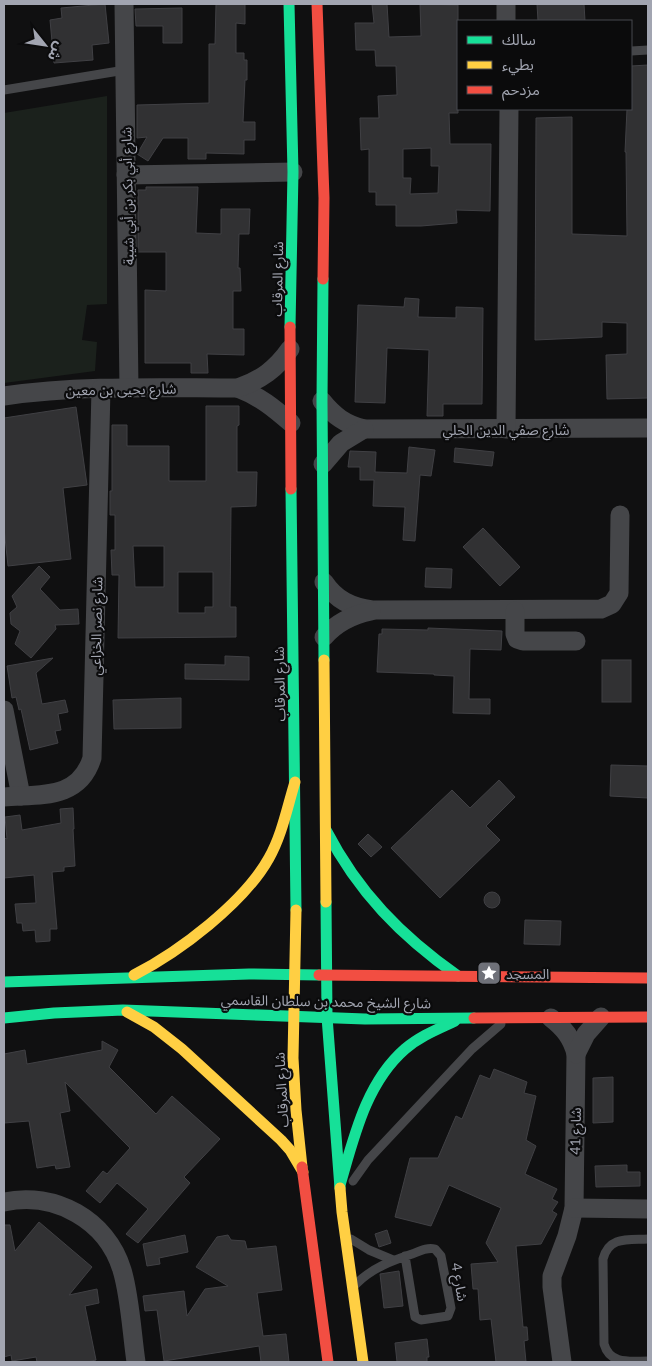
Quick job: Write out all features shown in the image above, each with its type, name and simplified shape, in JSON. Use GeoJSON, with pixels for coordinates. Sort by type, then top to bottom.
{"type":"FeatureCollection","features":[{"type":"Feature","properties":{"kind":"main road","name":"شارع المرقاب"},"geometry":{"type":"LineString","coordinates":[[289,4],[294,172],[290,349],[296,975],[293,1058],[296,1110],[303,1172],[328,1362]]}},
{"type":"Feature","properties":{"kind":"main road"},"geometry":{"type":"LineString","coordinates":[[317,4],[324,198],[322,400],[327,1017],[342,1212],[362,1362]]}},
{"type":"Feature","properties":{"kind":"main road"},"geometry":{"type":"LineString","coordinates":[[130,977],[176,952],[248,888],[270,857],[278,840],[295,782]]}},
{"type":"Feature","properties":{"kind":"main road"},"geometry":{"type":"LineString","coordinates":[[326,830],[337,853],[351,874],[388,917],[416,945],[458,976]]}},
{"type":"Feature","properties":{"kind":"main road","name":"شارع الشيخ محمد بن سلطان القاسمي"},"geometry":{"type":"LineString","coordinates":[[4,982],[130,977],[296,975],[648,978]]}},
{"type":"Feature","properties":{"kind":"main road"},"geometry":{"type":"LineString","coordinates":[[123,1010],[154,1027],[182,1049],[282,1140],[303,1172]]}},
{"type":"Feature","properties":{"kind":"main road","name":"شارع الشيخ محمد بن سلطان القاسمي"},"geometry":{"type":"LineString","coordinates":[[4,1018],[54,1013],[123,1010],[327,1017],[648,1017]]}},
{"type":"Feature","properties":{"kind":"main road"},"geometry":{"type":"LineString","coordinates":[[340,1185],[364,1106],[382,1074],[398,1055],[418,1039],[439,1027],[463,1018]]}},
{"type":"Feature","properties":{"kind":"street","name":"شارع أبي بكر بن أبي شيبة"},"geometry":{"type":"LineString","coordinates":[[124,4],[129,389]]}},
{"type":"Feature","properties":{"kind":"street"},"geometry":{"type":"LineString","coordinates":[[506,4],[506,20]]}},
{"type":"Feature","properties":{"kind":"street"},"geometry":{"type":"LineString","coordinates":[[506,428],[508,110]]}},
{"type":"Feature","properties":{"kind":"street"},"geometry":{"type":"LineString","coordinates":[[126,175],[294,172]]}},
{"type":"Feature","properties":{"kind":"street","name":"شارع يحيى بن معين"},"geometry":{"type":"LineString","coordinates":[[4,396],[101,389],[238,388],[268,374],[281,362],[290,349]]}},
{"type":"Feature","properties":{"kind":"street","name":"شارع يحيى بن معين"},"geometry":{"type":"LineString","coordinates":[[238,388],[252,393],[265,401],[291,423]]}},
{"type":"Feature","properties":{"kind":"street","name":"شارع نصر الخزاعي"},"geometry":{"type":"LineString","coordinates":[[13,797],[58,792],[67,789],[84,777],[92,758],[101,389]]}},
{"type":"Feature","properties":{"kind":"street","name":"شارع صفي الدين الحلي"},"geometry":{"type":"LineString","coordinates":[[322,400],[340,420],[351,426],[364,429],[648,428]]}},
{"type":"Feature","properties":{"kind":"street","name":"شارع صفي الدين الحلي"},"geometry":{"type":"LineString","coordinates":[[323,464],[341,442],[364,429]]}},
{"type":"Feature","properties":{"kind":"street"},"geometry":{"type":"LineString","coordinates":[[324,582],[332,593],[344,602],[357,608],[372,610],[601,610],[612,604],[619,593],[620,515]]}},
{"type":"Feature","properties":{"kind":"street"},"geometry":{"type":"LineString","coordinates":[[324,637],[332,627],[345,619],[358,613],[372,610]]}},
{"type":"Feature","properties":{"kind":"street"},"geometry":{"type":"LineString","coordinates":[[515,611],[515,634],[517,639],[523,641],[576,641]]}},
{"type":"Feature","properties":{"kind":"street"},"geometry":{"type":"LineString","coordinates":[[4,710],[13,797]]}},
{"type":"Feature","properties":{"kind":"street","name":"شارع 41"},"geometry":{"type":"LineString","coordinates":[[576,1054],[586,1034],[601,1017]]}},
{"type":"Feature","properties":{"kind":"street","name":"شارع 41"},"geometry":{"type":"LineString","coordinates":[[551,1018],[568,1033],[576,1054],[574,1208],[567,1236],[552,1276],[562,1362]]}},
{"type":"Feature","properties":{"kind":"street"},"geometry":{"type":"LineString","coordinates":[[4,1202],[31,1199],[53,1203],[74,1211],[93,1224],[108,1241],[117,1256],[123,1272],[136,1362]]}},
{"type":"Feature","properties":{"kind":"street"},"geometry":{"type":"LineString","coordinates":[[574,1208],[648,1209]]}},
{"type":"Feature","properties":{"kind":"lane"},"geometry":{"type":"LineString","coordinates":[[632,51],[648,50]]}},
{"type":"Feature","properties":{"kind":"lane"},"geometry":{"type":"LineString","coordinates":[[4,90],[125,70]]}},
{"type":"Feature","properties":{"kind":"lane"},"geometry":{"type":"LineString","coordinates":[[342,1212],[352,1183],[368,1160],[472,1049],[512,1016]]}},
{"type":"Feature","properties":{"kind":"lane"},"geometry":{"type":"LineString","coordinates":[[346,1235],[368,1250],[393,1260]]}},
{"type":"Feature","properties":{"kind":"lane"},"geometry":{"type":"LineString","coordinates":[[648,1239],[616,1242],[605,1252],[603,1260],[604,1344],[606,1350],[617,1360],[648,1361]]}},
{"type":"Feature","properties":{"kind":"lane","name":"شارع 4"},"geometry":{"type":"LineString","coordinates":[[353,1287],[371,1271],[393,1260],[405,1256],[426,1249],[435,1249],[441,1256],[451,1308],[450,1313],[446,1317],[422,1320],[415,1317],[405,1256]]}},
{"type":"Feature","properties":{"kind":"shaded area"},"geometry":{"type":"Polygon","coordinates":[[[107,96],[107,304],[87,305],[82,340],[97,342],[95,371],[4,383],[4,113],[107,96]]]}},
{"type":"Feature","properties":{"kind":"building"},"geometry":{"type":"Polygon","coordinates":[[[105,4],[109,43],[92,45],[93,60],[54,63],[50,20],[62,18],[61,8],[105,4]]]}},
{"type":"Feature","properties":{"kind":"building"},"geometry":{"type":"Polygon","coordinates":[[[216,4],[245,4],[245,24],[236,23],[236,53],[244,53],[244,60],[247,60],[243,122],[255,122],[255,140],[244,140],[244,154],[206,153],[206,159],[188,159],[188,138],[163,138],[148,161],[137,154],[147,137],[137,138],[137,105],[209,103],[209,44],[215,44],[216,4]]]}},
{"type":"Feature","properties":{"kind":"building"},"geometry":{"type":"Polygon","coordinates":[[[372,4],[387,4],[389,37],[421,36],[420,4],[458,5],[458,113],[449,113],[450,144],[491,144],[490,211],[456,210],[457,223],[396,226],[396,205],[376,205],[376,192],[369,192],[369,149],[361,150],[360,118],[379,118],[378,96],[397,95],[396,66],[376,66],[375,50],[356,50],[355,23],[374,23],[372,4]],[[431,148],[403,149],[403,178],[411,178],[410,194],[438,193],[439,166],[431,166],[431,148]]]}},
{"type":"Feature","properties":{"kind":"building"},"geometry":{"type":"Polygon","coordinates":[[[537,4],[584,4],[585,20],[538,20],[537,4]]]}},
{"type":"Feature","properties":{"kind":"building"},"geometry":{"type":"Polygon","coordinates":[[[182,8],[182,43],[163,43],[163,26],[136,26],[135,9],[182,8]]]}},
{"type":"Feature","properties":{"kind":"building"},"geometry":{"type":"Polygon","coordinates":[[[648,65],[648,398],[607,399],[606,355],[627,354],[627,323],[602,322],[602,337],[535,340],[536,118],[572,117],[572,234],[627,236],[625,152],[627,110],[632,110],[632,66],[648,65]]]}},
{"type":"Feature","properties":{"kind":"building"},"geometry":{"type":"Polygon","coordinates":[[[146,187],[198,187],[196,233],[221,234],[221,209],[250,209],[249,234],[239,234],[238,268],[240,268],[241,291],[233,291],[233,329],[244,329],[244,355],[207,354],[208,373],[191,373],[191,363],[145,363],[145,290],[166,291],[166,252],[138,252],[138,190],[146,190],[146,187]]]}},
{"type":"Feature","properties":{"kind":"building"},"geometry":{"type":"Polygon","coordinates":[[[405,298],[419,299],[418,317],[456,318],[456,307],[483,308],[482,404],[443,404],[443,416],[427,416],[429,350],[387,348],[385,403],[355,402],[358,305],[404,307],[405,298]]]}},
{"type":"Feature","properties":{"kind":"building"},"geometry":{"type":"Polygon","coordinates":[[[206,406],[239,406],[237,472],[257,472],[256,506],[231,507],[230,607],[236,607],[236,637],[118,638],[119,575],[112,575],[111,550],[115,550],[115,515],[110,515],[112,425],[127,425],[127,446],[169,446],[169,481],[206,481],[206,406]],[[133,546],[135,587],[164,587],[164,546],[133,546]],[[178,572],[178,613],[205,613],[205,607],[213,607],[213,572],[178,572]]]}},
{"type":"Feature","properties":{"kind":"building"},"geometry":{"type":"Polygon","coordinates":[[[76,407],[87,485],[63,488],[71,559],[8,566],[4,528],[4,418],[76,407]]]}},
{"type":"Feature","properties":{"kind":"building"},"geometry":{"type":"Polygon","coordinates":[[[409,447],[435,450],[431,476],[420,475],[415,541],[403,540],[405,507],[373,506],[374,480],[360,480],[360,467],[348,467],[350,451],[376,452],[375,472],[407,473],[409,447]]]}},
{"type":"Feature","properties":{"kind":"building"},"geometry":{"type":"Polygon","coordinates":[[[455,448],[494,452],[492,466],[454,462],[455,448]]]}},
{"type":"Feature","properties":{"kind":"building"},"geometry":{"type":"Polygon","coordinates":[[[483,528],[520,567],[500,586],[463,547],[483,528]]]}},
{"type":"Feature","properties":{"kind":"building"},"geometry":{"type":"Polygon","coordinates":[[[39,566],[50,577],[40,589],[60,610],[78,609],[79,624],[55,625],[56,629],[31,658],[15,644],[20,631],[11,624],[10,613],[17,607],[12,596],[39,566]]]}},
{"type":"Feature","properties":{"kind":"building"},"geometry":{"type":"Polygon","coordinates":[[[426,568],[452,569],[451,588],[425,587],[426,568]]]}},
{"type":"Feature","properties":{"kind":"building"},"geometry":{"type":"Polygon","coordinates":[[[428,628],[502,631],[501,650],[470,649],[469,699],[490,699],[490,714],[453,713],[454,676],[377,672],[379,634],[382,634],[382,629],[428,630],[428,628]]]}},
{"type":"Feature","properties":{"kind":"building"},"geometry":{"type":"Polygon","coordinates":[[[225,656],[249,657],[249,680],[185,679],[185,664],[225,665],[225,656]]]}},
{"type":"Feature","properties":{"kind":"building"},"geometry":{"type":"Polygon","coordinates":[[[53,658],[36,673],[42,704],[65,700],[68,712],[58,714],[61,730],[55,731],[58,743],[30,750],[21,709],[19,710],[16,697],[12,698],[7,666],[53,658]]]}},
{"type":"Feature","properties":{"kind":"building"},"geometry":{"type":"Polygon","coordinates":[[[602,660],[631,660],[631,702],[602,702],[602,660]]]}},
{"type":"Feature","properties":{"kind":"building"},"geometry":{"type":"Polygon","coordinates":[[[181,698],[181,728],[114,729],[113,700],[181,698]]]}},
{"type":"Feature","properties":{"kind":"building"},"geometry":{"type":"Polygon","coordinates":[[[611,765],[648,766],[648,798],[610,796],[611,765]]]}},
{"type":"Feature","properties":{"kind":"building"},"geometry":{"type":"Polygon","coordinates":[[[499,780],[515,797],[486,826],[500,840],[440,898],[391,848],[452,790],[470,808],[499,780]]]}},
{"type":"Feature","properties":{"kind":"building"},"geometry":{"type":"Polygon","coordinates":[[[73,808],[75,866],[64,867],[64,871],[52,872],[57,929],[50,929],[50,941],[36,942],[35,930],[23,931],[22,923],[17,923],[15,904],[36,903],[34,875],[4,878],[4,838],[7,839],[5,817],[20,815],[22,830],[61,823],[60,809],[73,808]]]}},
{"type":"Feature","properties":{"kind":"building"},"geometry":{"type":"Polygon","coordinates":[[[368,834],[382,847],[371,857],[358,844],[368,834]]]}},
{"type":"Feature","properties":{"kind":"building"},"geometry":{"type":"Polygon","coordinates":[[[492,892],[500,900],[492,908],[484,900],[492,892]]]}},
{"type":"Feature","properties":{"kind":"building"},"geometry":{"type":"Polygon","coordinates":[[[525,920],[561,921],[560,945],[524,944],[525,920]]]}},
{"type":"Feature","properties":{"kind":"building"},"geometry":{"type":"Polygon","coordinates":[[[102,1041],[118,1050],[109,1067],[156,1114],[172,1096],[220,1139],[184,1177],[190,1183],[138,1243],[126,1234],[148,1209],[117,1183],[100,1203],[86,1191],[103,1171],[107,1174],[130,1148],[65,1082],[70,1111],[60,1113],[70,1167],[56,1169],[55,1165],[37,1168],[29,1121],[4,1123],[4,1054],[25,1050],[27,1064],[102,1050],[102,1041]]]}},
{"type":"Feature","properties":{"kind":"building"},"geometry":{"type":"Polygon","coordinates":[[[494,1069],[527,1082],[524,1093],[536,1096],[526,1140],[536,1146],[525,1174],[557,1189],[552,1199],[558,1202],[552,1211],[557,1214],[541,1244],[516,1246],[523,1327],[527,1327],[528,1340],[524,1341],[526,1362],[496,1362],[491,1319],[480,1320],[478,1289],[473,1289],[471,1264],[498,1262],[486,1243],[501,1208],[449,1185],[431,1226],[395,1217],[410,1158],[438,1158],[456,1116],[462,1119],[480,1075],[490,1079],[494,1069]]]}},
{"type":"Feature","properties":{"kind":"building"},"geometry":{"type":"Polygon","coordinates":[[[613,1077],[613,1122],[593,1123],[593,1078],[613,1077]]]}},
{"type":"Feature","properties":{"kind":"building"},"geometry":{"type":"Polygon","coordinates":[[[627,1165],[627,1172],[640,1172],[640,1186],[596,1187],[595,1166],[627,1165]]]}},
{"type":"Feature","properties":{"kind":"building"},"geometry":{"type":"Polygon","coordinates":[[[39,1222],[92,1267],[69,1295],[97,1289],[99,1303],[85,1306],[96,1360],[87,1362],[37,1362],[36,1357],[12,1361],[11,1355],[4,1357],[4,1225],[10,1225],[15,1251],[39,1222]]]}},
{"type":"Feature","properties":{"kind":"building"},"geometry":{"type":"Polygon","coordinates":[[[387,1230],[391,1243],[379,1247],[375,1234],[387,1230]]]}},
{"type":"Feature","properties":{"kind":"building"},"geometry":{"type":"Polygon","coordinates":[[[185,1235],[188,1252],[159,1258],[160,1264],[147,1266],[143,1244],[185,1235]]]}},
{"type":"Feature","properties":{"kind":"building"},"geometry":{"type":"Polygon","coordinates":[[[228,1235],[231,1240],[245,1241],[247,1249],[276,1246],[282,1290],[257,1293],[263,1336],[286,1334],[289,1362],[261,1362],[259,1346],[164,1361],[157,1310],[145,1311],[143,1296],[184,1291],[187,1316],[205,1289],[228,1286],[196,1267],[217,1237],[228,1235]]]}},
{"type":"Feature","properties":{"kind":"building"},"geometry":{"type":"Polygon","coordinates":[[[399,1271],[403,1306],[384,1308],[380,1274],[399,1271]]]}},
{"type":"Feature","properties":{"kind":"building"},"geometry":{"type":"Polygon","coordinates":[[[427,1339],[429,1357],[427,1357],[427,1362],[397,1362],[395,1343],[427,1339]]]}},
{"type":"Feature","properties":{"kind":"traffic: fast"},"geometry":{"type":"LineString","coordinates":[[289,4],[293,172],[290,327]]}},
{"type":"Feature","properties":{"kind":"traffic: fast"},"geometry":{"type":"LineString","coordinates":[[323,279],[324,660]]}},
{"type":"Feature","properties":{"kind":"traffic: fast"},"geometry":{"type":"LineString","coordinates":[[291,489],[296,910]]}},
{"type":"Feature","properties":{"kind":"traffic: fast"},"geometry":{"type":"LineString","coordinates":[[326,830],[352,873],[383,911],[418,945],[458,976]]}},
{"type":"Feature","properties":{"kind":"traffic: fast"},"geometry":{"type":"LineString","coordinates":[[326,902],[327,1017],[340,1188]]}},
{"type":"Feature","properties":{"kind":"traffic: fast"},"geometry":{"type":"LineString","coordinates":[[4,982],[249,974],[319,975]]}},
{"type":"Feature","properties":{"kind":"traffic: fast"},"geometry":{"type":"LineString","coordinates":[[4,1018],[54,1013],[123,1010],[365,1019],[474,1018]]}},
{"type":"Feature","properties":{"kind":"traffic: fast"},"geometry":{"type":"LineString","coordinates":[[340,1185],[356,1130],[380,1078],[411,1044],[455,1021]]}},
{"type":"Feature","properties":{"kind":"traffic: slow"},"geometry":{"type":"LineString","coordinates":[[324,660],[326,902]]}},
{"type":"Feature","properties":{"kind":"traffic: slow"},"geometry":{"type":"LineString","coordinates":[[134,975],[190,940],[244,892],[258,875],[274,849],[295,782]]}},
{"type":"Feature","properties":{"kind":"traffic: slow"},"geometry":{"type":"LineString","coordinates":[[296,910],[293,1058],[302,1167]]}},
{"type":"Feature","properties":{"kind":"traffic: slow"},"geometry":{"type":"LineString","coordinates":[[127,1012],[154,1027],[182,1049],[281,1140],[290,1150],[303,1172]]}},
{"type":"Feature","properties":{"kind":"traffic: slow"},"geometry":{"type":"LineString","coordinates":[[340,1188],[363,1362]]}},
{"type":"Feature","properties":{"kind":"traffic: jam"},"geometry":{"type":"LineString","coordinates":[[317,4],[324,198],[323,279]]}},
{"type":"Feature","properties":{"kind":"traffic: jam"},"geometry":{"type":"LineString","coordinates":[[290,327],[291,489]]}},
{"type":"Feature","properties":{"kind":"traffic: jam"},"geometry":{"type":"LineString","coordinates":[[319,975],[648,978]]}},
{"type":"Feature","properties":{"kind":"traffic: jam"},"geometry":{"type":"LineString","coordinates":[[474,1018],[648,1017]]}},
{"type":"Feature","properties":{"kind":"traffic: jam"},"geometry":{"type":"LineString","coordinates":[[302,1167],[328,1362]]}},
{"type":"Feature","properties":{"kind":"place","name":"المسجد"},"geometry":{"type":"Point","coordinates":[489,973]}}]}
